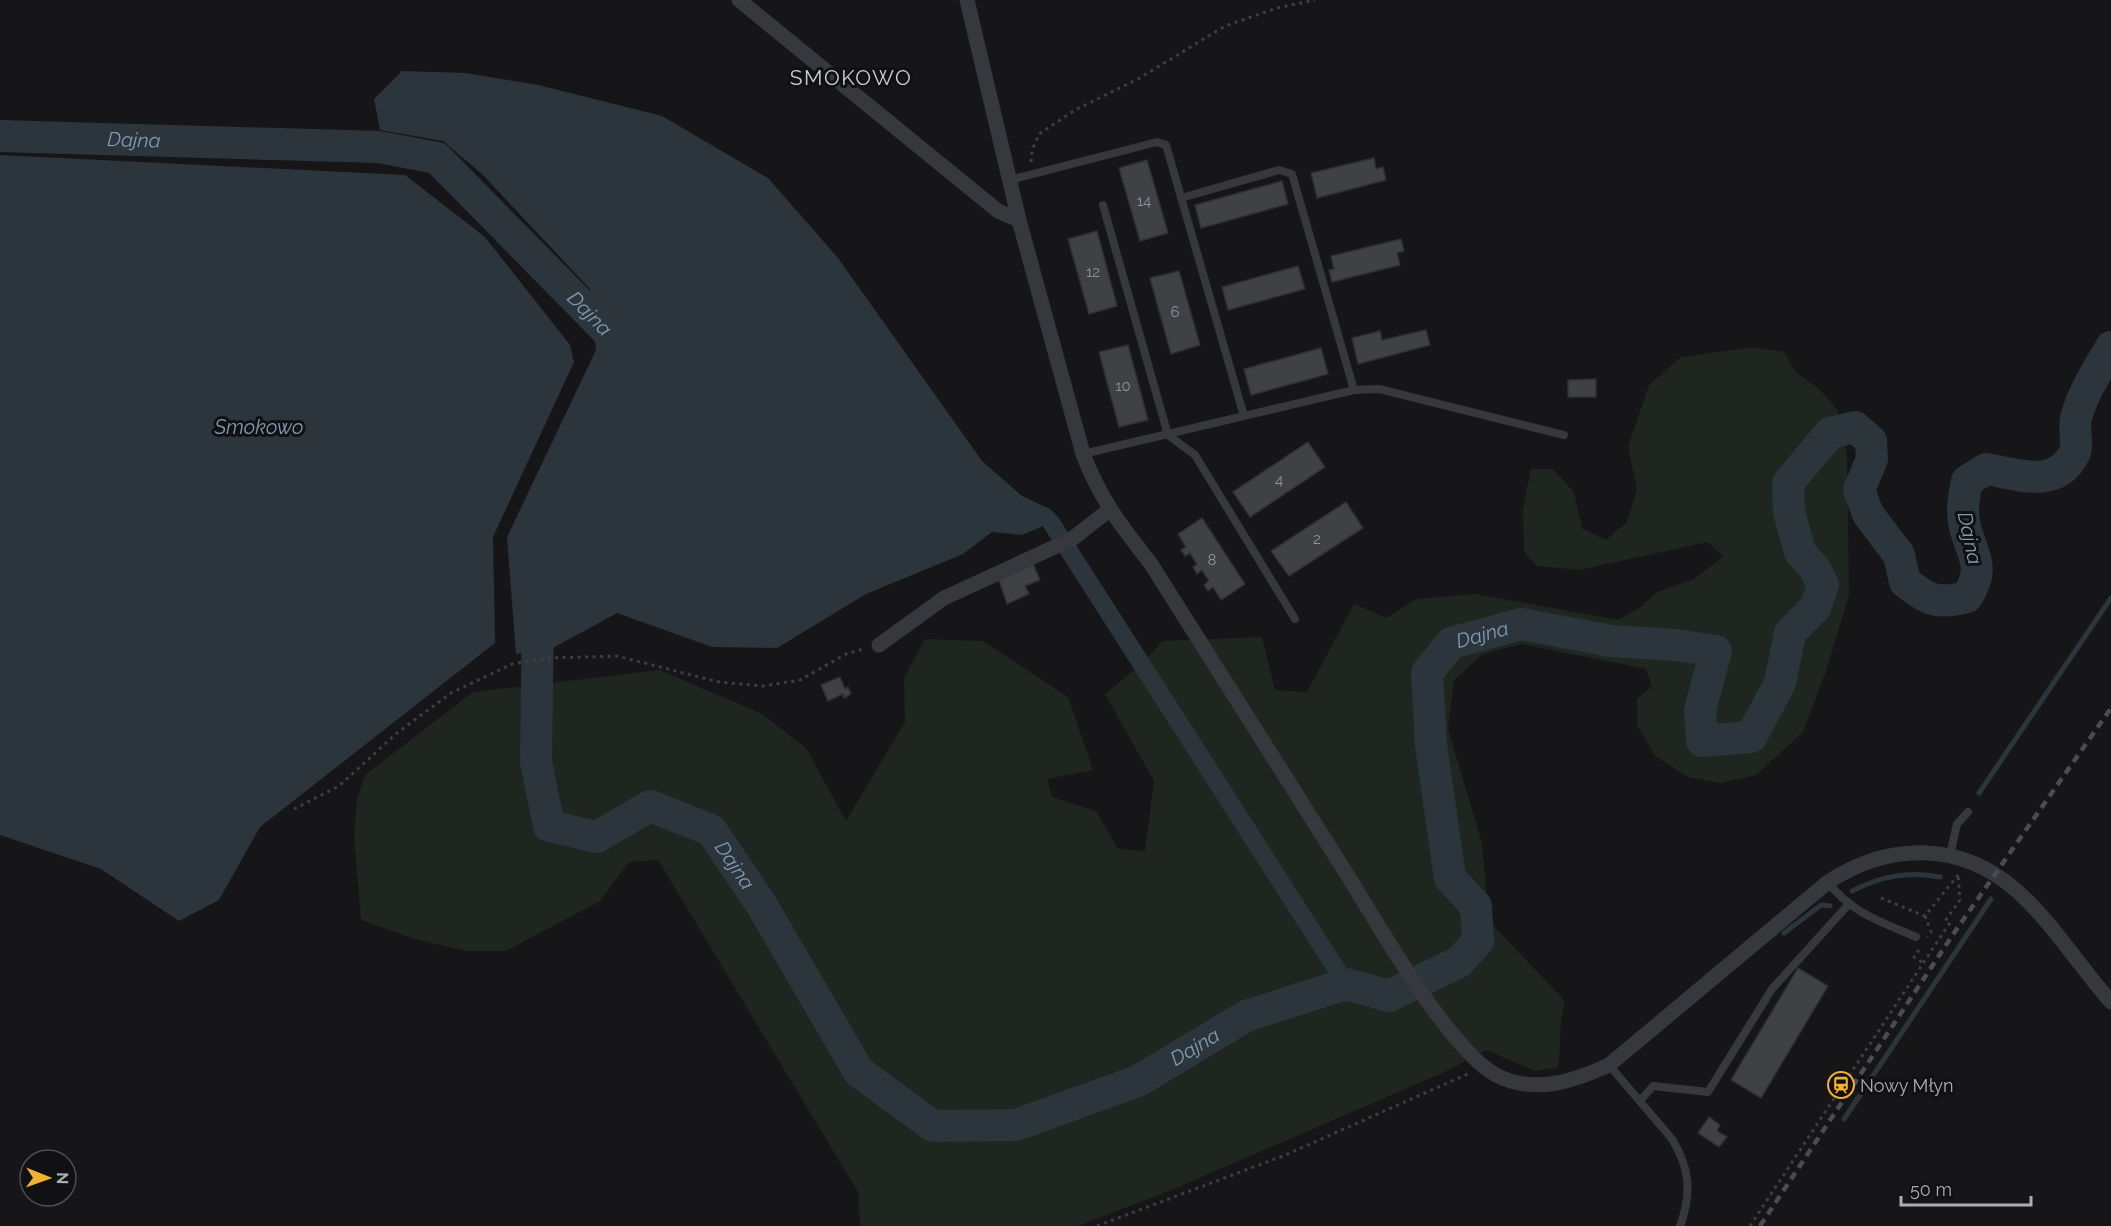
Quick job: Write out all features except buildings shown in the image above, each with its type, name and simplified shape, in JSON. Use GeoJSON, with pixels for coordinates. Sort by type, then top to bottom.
{"type":"FeatureCollection","features":[{"type":"Feature","properties":{"kind":"street"},"geometry":{"type":"LineString","coordinates":[[739,0],[998,211],[1019,220]]}},
{"type":"Feature","properties":{"kind":"street"},"geometry":{"type":"LineString","coordinates":[[967,0],[1019,220],[1083,454],[1096,487],[1109,510],[1151,564],[1394,949],[1472,1058],[1513,1082],[1528,1085],[1554,1084],[1580,1078],[1609,1065],[1828,882],[1862,863],[1887,855],[1921,851],[1950,855],[1986,869],[2017,891],[2040,915],[2111,1002]]}},
{"type":"Feature","properties":{"kind":"street"},"geometry":{"type":"LineString","coordinates":[[879,645],[945,598],[1072,539],[1109,510]]}},
{"type":"Feature","properties":{"kind":"lane"},"geometry":{"type":"LineString","coordinates":[[1010,180],[1157,142],[1166,146],[1244,416]]}},
{"type":"Feature","properties":{"kind":"lane"},"geometry":{"type":"LineString","coordinates":[[1181,198],[1279,170],[1292,174],[1354,390]]}},
{"type":"Feature","properties":{"kind":"lane"},"geometry":{"type":"LineString","coordinates":[[1103,205],[1168,435],[1194,455],[1295,619]]}},
{"type":"Feature","properties":{"kind":"lane"},"geometry":{"type":"LineString","coordinates":[[1083,454],[1354,390],[1379,389],[1564,435]]}},
{"type":"Feature","properties":{"kind":"lane"},"geometry":{"type":"LineString","coordinates":[[1950,855],[1958,824],[1968,813]]}},
{"type":"Feature","properties":{"kind":"lane"},"geometry":{"type":"LineString","coordinates":[[1828,882],[1848,905],[1868,917],[1916,937]]}},
{"type":"Feature","properties":{"kind":"lane"},"geometry":{"type":"LineString","coordinates":[[1640,1101],[1653,1086],[1708,1092],[1772,989],[1848,905]]}},
{"type":"Feature","properties":{"kind":"lane"},"geometry":{"type":"LineString","coordinates":[[1609,1065],[1672,1139],[1687,1169],[1689,1198],[1680,1226]]}},
{"type":"Feature","properties":{"kind":"path"},"geometry":{"type":"LineString","coordinates":[[1029,175],[1032,150],[1040,134],[1052,123],[1138,79],[1225,26],[1277,8],[1315,0]]}},
{"type":"Feature","properties":{"kind":"path"},"geometry":{"type":"LineString","coordinates":[[294,809],[339,786],[397,733],[451,693],[512,664],[550,658],[617,656],[719,682],[763,686],[800,680],[846,654],[879,645]]}},
{"type":"Feature","properties":{"kind":"path"},"geometry":{"type":"LineString","coordinates":[[1750,1226],[1949,924],[1945,921],[1960,900],[1957,869],[1966,873]]}},
{"type":"Feature","properties":{"kind":"path"},"geometry":{"type":"LineString","coordinates":[[1881,898],[1925,916],[1958,874]]}},
{"type":"Feature","properties":{"kind":"path"},"geometry":{"type":"LineString","coordinates":[[1917,951],[1914,957],[1923,963]]}},
{"type":"Feature","properties":{"kind":"path"},"geometry":{"type":"LineString","coordinates":[[1097,1226],[1283,1156],[1484,1066]]}},
{"type":"Feature","properties":{"kind":"shaded area"},"geometry":{"type":"Polygon","coordinates":[[[1753,347],[1784,352],[1796,372],[1819,389],[1837,409],[1847,455],[1849,595],[1826,671],[1803,732],[1756,775],[1721,783],[1688,777],[1655,756],[1637,725],[1637,699],[1652,686],[1646,669],[1522,644],[1483,654],[1454,680],[1448,729],[1482,843],[1489,921],[1565,1001],[1558,1067],[1535,1071],[1486,1050],[1449,1070],[1174,1189],[1078,1226],[860,1226],[858,1192],[658,860],[629,862],[600,901],[506,951],[466,951],[415,939],[361,920],[354,836],[357,800],[365,775],[473,692],[660,670],[762,714],[806,748],[846,821],[905,722],[904,678],[925,639],[983,641],[1068,697],[1093,770],[1047,779],[1052,797],[1096,811],[1118,849],[1145,851],[1154,781],[1105,694],[1143,663],[1162,641],[1262,637],[1275,690],[1307,692],[1354,604],[1387,618],[1416,599],[1476,594],[1618,620],[1641,607],[1657,592],[1694,579],[1723,557],[1708,542],[1579,570],[1537,566],[1524,552],[1523,509],[1531,469],[1553,469],[1574,492],[1582,528],[1606,540],[1627,522],[1637,490],[1628,447],[1649,385],[1681,357],[1753,347]]]}},
{"type":"Feature","properties":{"kind":"water"},"geometry":{"type":"Polygon","coordinates":[[[402,71],[465,73],[538,85],[662,116],[768,178],[838,258],[982,461],[1022,496],[1050,509],[1060,519],[1022,535],[992,532],[963,554],[866,594],[777,648],[712,647],[617,613],[551,649],[516,654],[507,537],[596,350],[590,289],[482,174],[443,141],[380,130],[374,99],[402,71]]]}},
{"type":"Feature","properties":{"kind":"water","name":"Smokowo"},"geometry":{"type":"Polygon","coordinates":[[[0,155],[405,175],[485,237],[570,345],[574,362],[493,537],[495,643],[260,827],[219,900],[179,921],[101,869],[0,835],[0,155]]]}},
{"type":"Feature","properties":{"kind":"waterway","name":"Dajna"},"geometry":{"type":"LineString","coordinates":[[0,136],[379,147],[437,158],[615,339],[613,351]]}},
{"type":"Feature","properties":{"kind":"waterway","name":"Dajna"},"geometry":{"type":"LineString","coordinates":[[538,610],[536,762],[549,826],[597,837],[650,806],[711,830],[761,904],[859,1072],[933,1126],[1016,1125],[1138,1081],[1246,1016],[1346,984],[1389,996],[1459,962],[1478,941],[1476,906],[1450,878],[1431,745],[1427,673],[1451,643],[1521,624],[1611,641],[1676,645],[1716,651],[1700,710],[1702,741],[1751,737],[1780,683],[1790,633],[1815,608],[1823,585],[1815,569],[1800,552],[1789,512],[1788,483],[1830,433],[1855,427],[1871,441],[1872,459],[1859,490],[1868,514],[1899,555],[1905,582],[1927,597],[1941,601],[1967,597],[1973,586],[1977,569],[1963,516],[1967,481],[1986,469],[2034,477],[2057,472],[2066,465],[2075,450],[2075,422],[2079,408],[2091,381],[2111,347]]}},
{"type":"Feature","properties":{"kind":"waterway"},"geometry":{"type":"LineString","coordinates":[[1052,524],[1346,984]]}},
{"type":"Feature","properties":{"kind":"waterway"},"geometry":{"type":"LineString","coordinates":[[1979,793],[2111,598]]}},
{"type":"Feature","properties":{"kind":"waterway"},"geometry":{"type":"LineString","coordinates":[[1852,891],[1895,876],[1940,877]]}},
{"type":"Feature","properties":{"kind":"waterway"},"geometry":{"type":"LineString","coordinates":[[1844,1119],[1991,899]]}},
{"type":"Feature","properties":{"kind":"waterway"},"geometry":{"type":"LineString","coordinates":[[1784,933],[1821,905],[1830,906]]}},
{"type":"Feature","properties":{"kind":"railway"},"geometry":{"type":"LineString","coordinates":[[1760,1226],[1954,933],[2111,708]]}},
{"type":"Feature","properties":{"kind":"place","name":"Nowy Młyn"},"geometry":{"type":"Point","coordinates":[1841,1085]}},
{"type":"Feature","properties":{"kind":"district","name":"SMOKOWO"},"geometry":{"type":"Point","coordinates":[851,77]}}]}
